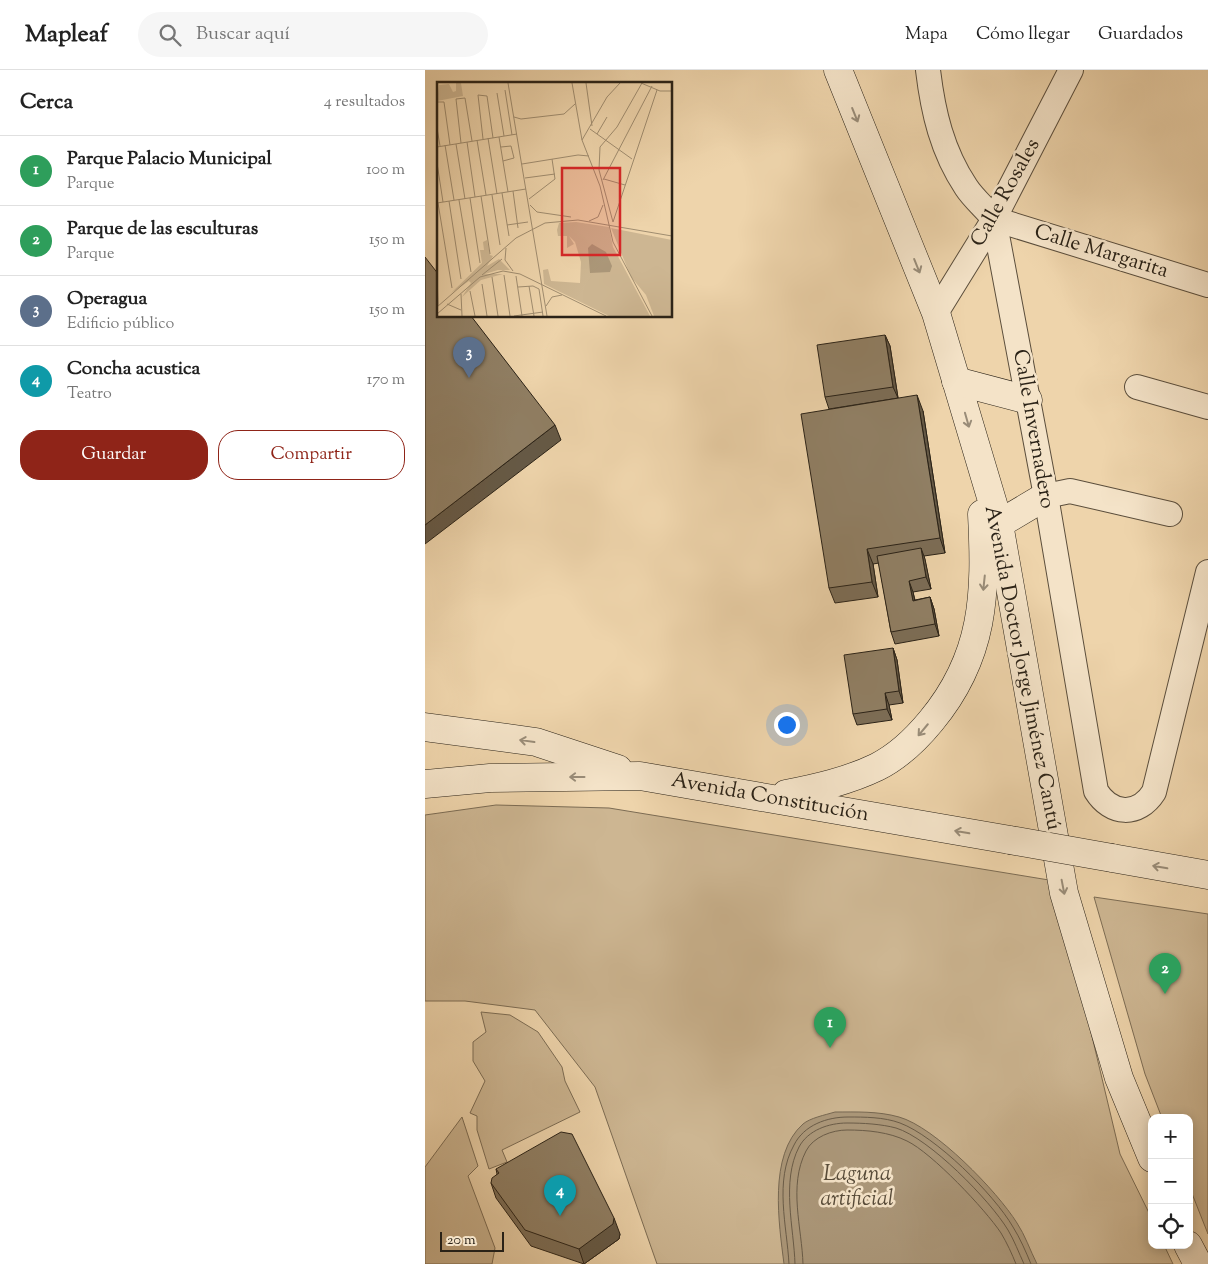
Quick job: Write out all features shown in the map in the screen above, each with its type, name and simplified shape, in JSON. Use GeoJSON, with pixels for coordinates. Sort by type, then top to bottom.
{"type":"FeatureCollection","features":[{"type":"Feature","properties":{"kind":"main road","name":"Avenida Doctor Jorge Jiménez Cantú"},"geometry":{"type":"LineString","coordinates":[[838,70],[936,313],[999,524],[1064,893],[1119,1078],[1148,1148]]}},
{"type":"Feature","properties":{"kind":"main road"},"geometry":{"type":"LineString","coordinates":[[956,382],[1028,400]]}},
{"type":"Feature","properties":{"kind":"main road"},"geometry":{"type":"LineString","coordinates":[[771,797],[830,785],[878,767],[917,738],[945,704],[968,663],[980,619],[985,576],[980,465]]}},
{"type":"Feature","properties":{"kind":"main road"},"geometry":{"type":"LineString","coordinates":[[999,524],[1046,496]]}},
{"type":"Feature","properties":{"kind":"main road"},"geometry":{"type":"LineString","coordinates":[[425,727],[536,742],[640,776]]}},
{"type":"Feature","properties":{"kind":"main road","name":"Avenida Constitución"},"geometry":{"type":"LineString","coordinates":[[425,784],[490,778],[640,776],[771,797],[1208,876]]}},
{"type":"Feature","properties":{"kind":"main road"},"geometry":{"type":"LineString","coordinates":[[1190,1249],[1198,1264]]}},
{"type":"Feature","properties":{"kind":"street"},"geometry":{"type":"LineString","coordinates":[[928,70],[931,99],[942,143],[966,187],[994,219]]}},
{"type":"Feature","properties":{"kind":"street","name":"Calle Rosales"},"geometry":{"type":"LineString","coordinates":[[936,313],[994,219],[1071,70]]}},
{"type":"Feature","properties":{"kind":"street","name":"Calle Margarita"},"geometry":{"type":"LineString","coordinates":[[994,219],[1208,285]]}},
{"type":"Feature","properties":{"kind":"street","name":"Calle Invernadero"},"geometry":{"type":"LineString","coordinates":[[994,219],[1046,496],[1096,791],[1103,802],[1117,809],[1136,809],[1147,803],[1154,792],[1208,572]]}},
{"type":"Feature","properties":{"kind":"street"},"geometry":{"type":"LineString","coordinates":[[1137,387],[1208,407]]}},
{"type":"Feature","properties":{"kind":"street"},"geometry":{"type":"LineString","coordinates":[[1046,496],[1070,491],[1170,514]]}},
{"type":"Feature","properties":{"kind":"shaded area"},"geometry":{"type":"Polygon","coordinates":[[[496,805],[609,808],[1055,881],[1120,1154],[1148,1211],[1148,1249],[1166,1249],[1173,1264],[657,1264],[595,1087],[535,1010],[465,1001],[425,1001],[425,815],[496,805]]]}},
{"type":"Feature","properties":{"kind":"shaded area"},"geometry":{"type":"Polygon","coordinates":[[[1094,897],[1208,914],[1208,1234],[1193,1196],[1193,1114],[1160,1114],[1145,1074],[1094,897]]]}},
{"type":"Feature","properties":{"kind":"shaded area"},"geometry":{"type":"Polygon","coordinates":[[[481,1012],[510,1015],[538,1032],[562,1067],[565,1081],[580,1112],[502,1150],[507,1162],[489,1169],[477,1130],[477,1116],[470,1113],[485,1081],[473,1061],[473,1042],[486,1032],[481,1012]]]}},
{"type":"Feature","properties":{"kind":"shaded area"},"geometry":{"type":"Polygon","coordinates":[[[462,1117],[478,1166],[468,1176],[495,1248],[492,1264],[425,1264],[425,1167],[462,1117]]]}},
{"type":"Feature","properties":{"kind":"water","name":"Laguna artificial"},"geometry":{"type":"Polygon","coordinates":[[[835,1112],[867,1112],[891,1115],[914,1123],[930,1133],[947,1146],[995,1194],[1020,1228],[1037,1264],[784,1264],[780,1230],[779,1191],[780,1171],[785,1153],[792,1137],[803,1124],[814,1118],[835,1112]]]}},
{"type":"Feature","properties":{"kind":"building"},"geometry":{"type":"Polygon","coordinates":[[[425,257],[437,272],[437,318],[473,318],[555,425],[425,525],[425,257]]]}},
{"type":"Feature","properties":{"kind":"building"},"geometry":{"type":"Polygon","coordinates":[[[885,335],[893,387],[825,397],[817,345],[885,335]]]}},
{"type":"Feature","properties":{"kind":"building"},"geometry":{"type":"Polygon","coordinates":[[[917,395],[940,538],[867,549],[872,582],[829,588],[801,414],[917,395]]]}},
{"type":"Feature","properties":{"kind":"building"},"geometry":{"type":"Polygon","coordinates":[[[921,548],[926,577],[909,581],[913,601],[930,597],[935,624],[891,632],[877,556],[921,548]]]}},
{"type":"Feature","properties":{"kind":"building"},"geometry":{"type":"Polygon","coordinates":[[[893,648],[899,691],[885,693],[887,709],[853,714],[844,655],[893,648]]]}},
{"type":"Feature","properties":{"kind":"building"},"geometry":{"type":"Polygon","coordinates":[[[561,1132],[572,1134],[614,1218],[613,1224],[579,1249],[525,1230],[491,1183],[492,1178],[499,1173],[496,1169],[561,1132]]]}},
{"type":"Feature","properties":{"kind":"place","name":"Operagua"},"geometry":{"type":"Point","coordinates":[469,378]}},
{"type":"Feature","properties":{"kind":"place","name":"Parque de las esculturas"},"geometry":{"type":"Point","coordinates":[1165,994]}},
{"type":"Feature","properties":{"kind":"place","name":"Parque Palacio Municipal"},"geometry":{"type":"Point","coordinates":[830,1048]}},
{"type":"Feature","properties":{"kind":"place","name":"Concha acustica"},"geometry":{"type":"Point","coordinates":[560,1216]}}]}
